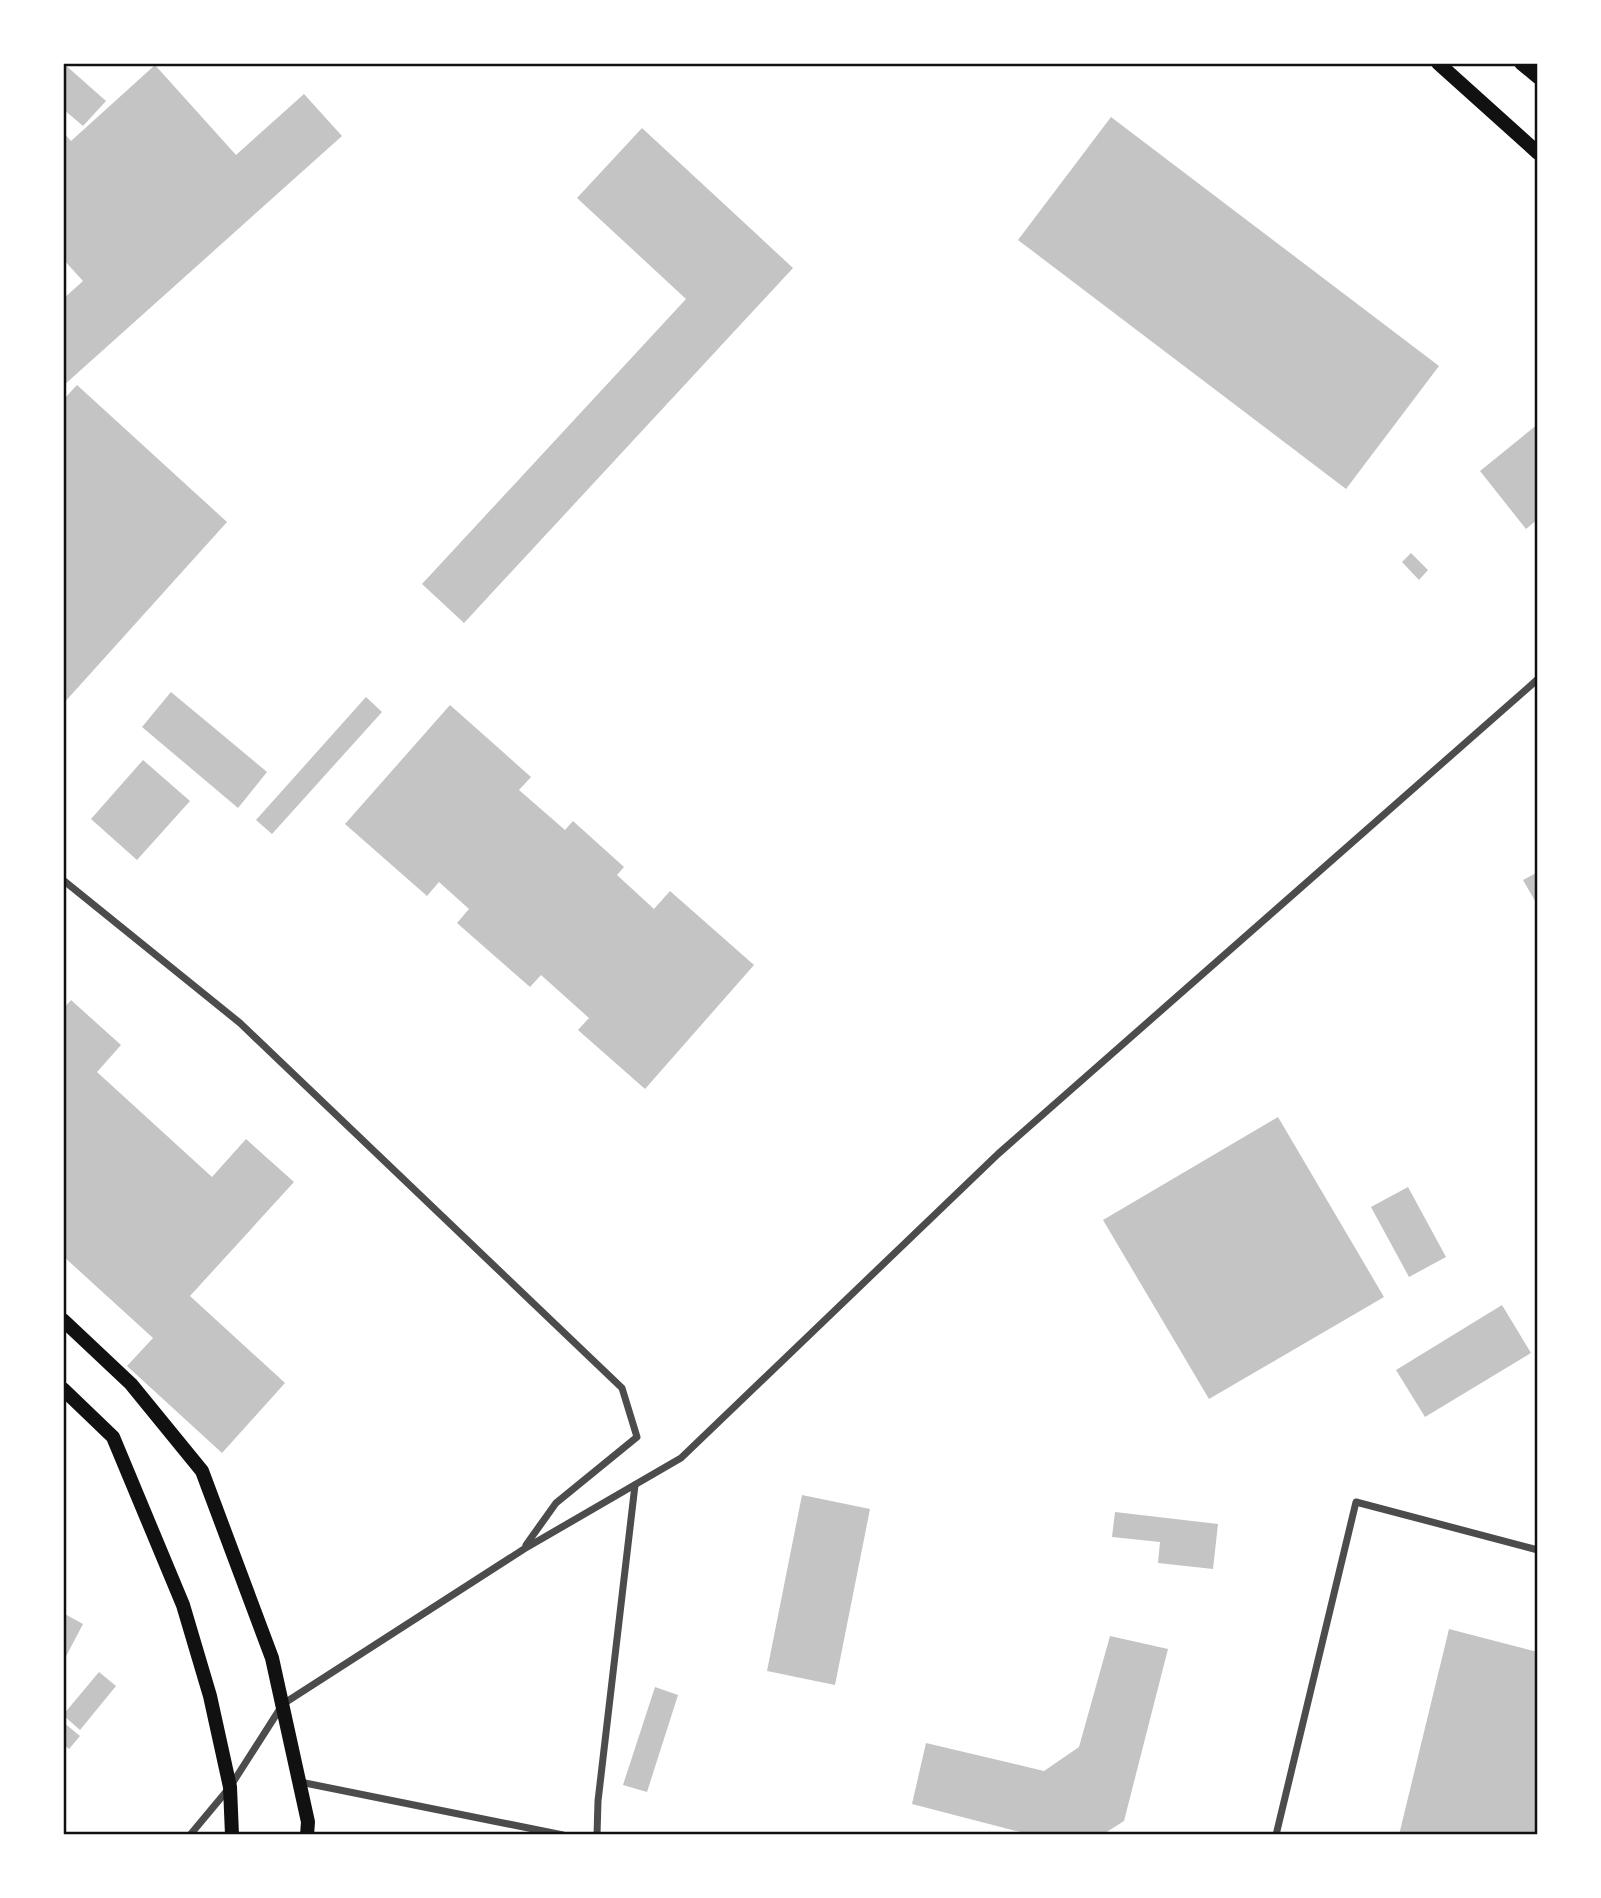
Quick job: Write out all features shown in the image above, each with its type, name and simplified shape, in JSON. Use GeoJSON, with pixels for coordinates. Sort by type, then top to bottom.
{"type":"FeatureCollection","features":[{"type":"Feature","properties":{"kind":"main road"},"geometry":{"type":"LineString","coordinates":[[1438,63],[1538,153]]}},
{"type":"Feature","properties":{"kind":"main road"},"geometry":{"type":"LineString","coordinates":[[1521,63],[1538,77]]}},
{"type":"Feature","properties":{"kind":"main road"},"geometry":{"type":"LineString","coordinates":[[63,1320],[131,1384],[202,1471],[272,1658],[308,1822],[307,1835]]}},
{"type":"Feature","properties":{"kind":"main road"},"geometry":{"type":"LineString","coordinates":[[63,1389],[113,1437],[178,1592],[210,1696],[230,1787],[232,1835]]}},
{"type":"Feature","properties":{"kind":"street"},"geometry":{"type":"LineString","coordinates":[[190,1835],[230,1787],[283,1704],[524,1549],[681,1458],[998,1154],[1538,679]]}},
{"type":"Feature","properties":{"kind":"street"},"geometry":{"type":"LineString","coordinates":[[63,880],[240,1023],[622,1388],[637,1437],[556,1503],[524,1549]]}},
{"type":"Feature","properties":{"kind":"street"},"geometry":{"type":"LineString","coordinates":[[597,1835],[598,1801],[635,1485]]}},
{"type":"Feature","properties":{"kind":"street"},"geometry":{"type":"LineString","coordinates":[[1276,1835],[1356,1502],[1538,1550]]}},
{"type":"Feature","properties":{"kind":"street"},"geometry":{"type":"LineString","coordinates":[[299,1782],[563,1835]]}},
{"type":"Feature","properties":{"kind":"building"},"geometry":{"type":"Polygon","coordinates":[[[63,63],[106,101],[83,126],[63,109],[63,63]]]}},
{"type":"Feature","properties":{"kind":"building"},"geometry":{"type":"Polygon","coordinates":[[[155,65],[236,155],[304,94],[342,136],[63,386],[63,299],[83,281],[63,259],[63,132],[71,141],[155,65]]]}},
{"type":"Feature","properties":{"kind":"building"},"geometry":{"type":"Polygon","coordinates":[[[1111,117],[1439,366],[1346,489],[1018,240],[1111,117]]]}},
{"type":"Feature","properties":{"kind":"building"},"geometry":{"type":"Polygon","coordinates":[[[642,128],[793,268],[464,623],[422,584],[686,299],[577,198],[642,128]]]}},
{"type":"Feature","properties":{"kind":"building"},"geometry":{"type":"Polygon","coordinates":[[[77,385],[227,522],[63,704],[63,400],[77,385]]]}},
{"type":"Feature","properties":{"kind":"building"},"geometry":{"type":"Polygon","coordinates":[[[1538,424],[1538,519],[1526,529],[1480,471],[1538,424]]]}},
{"type":"Feature","properties":{"kind":"building"},"geometry":{"type":"Polygon","coordinates":[[[1411,553],[1428,570],[1419,580],[1402,562],[1411,553]]]}},
{"type":"Feature","properties":{"kind":"building"},"geometry":{"type":"Polygon","coordinates":[[[171,692],[267,772],[238,808],[142,727],[171,692]]]}},
{"type":"Feature","properties":{"kind":"building"},"geometry":{"type":"Polygon","coordinates":[[[366,697],[382,712],[272,834],[256,820],[366,697]]]}},
{"type":"Feature","properties":{"kind":"building"},"geometry":{"type":"Polygon","coordinates":[[[450,705],[531,777],[519,790],[565,830],[573,821],[624,867],[617,875],[654,909],[670,891],[754,965],[645,1089],[578,1030],[589,1018],[541,975],[530,987],[457,923],[469,909],[439,882],[427,896],[345,824],[450,705]]]}},
{"type":"Feature","properties":{"kind":"building"},"geometry":{"type":"Polygon","coordinates":[[[143,760],[190,801],[137,860],[91,819],[143,760]]]}},
{"type":"Feature","properties":{"kind":"building"},"geometry":{"type":"Polygon","coordinates":[[[1538,872],[1538,906],[1523,880],[1538,872]]]}},
{"type":"Feature","properties":{"kind":"building"},"geometry":{"type":"Polygon","coordinates":[[[71,1000],[121,1045],[97,1072],[212,1177],[246,1139],[294,1182],[190,1296],[285,1383],[222,1453],[127,1366],[153,1338],[63,1256],[63,1009],[71,1000]]]}},
{"type":"Feature","properties":{"kind":"building"},"geometry":{"type":"Polygon","coordinates":[[[1278,1117],[1384,1297],[1209,1399],[1103,1220],[1278,1117]]]}},
{"type":"Feature","properties":{"kind":"building"},"geometry":{"type":"Polygon","coordinates":[[[1408,1187],[1446,1257],[1409,1277],[1371,1207],[1408,1187]]]}},
{"type":"Feature","properties":{"kind":"building"},"geometry":{"type":"Polygon","coordinates":[[[1502,1305],[1531,1353],[1425,1417],[1396,1370],[1502,1305]]]}},
{"type":"Feature","properties":{"kind":"building"},"geometry":{"type":"Polygon","coordinates":[[[802,1495],[870,1509],[835,1685],[767,1671],[802,1495]]]}},
{"type":"Feature","properties":{"kind":"building"},"geometry":{"type":"Polygon","coordinates":[[[1115,1512],[1218,1524],[1213,1569],[1158,1563],[1160,1542],[1112,1537],[1115,1512]]]}},
{"type":"Feature","properties":{"kind":"building"},"geometry":{"type":"Polygon","coordinates":[[[63,1613],[83,1624],[63,1662],[63,1613]]]}},
{"type":"Feature","properties":{"kind":"building"},"geometry":{"type":"Polygon","coordinates":[[[1449,1629],[1538,1652],[1538,1835],[1399,1835],[1449,1629]]]}},
{"type":"Feature","properties":{"kind":"building"},"geometry":{"type":"Polygon","coordinates":[[[1110,1636],[1168,1649],[1124,1821],[1102,1835],[1032,1835],[912,1804],[926,1743],[1044,1771],[1079,1747],[1110,1636]]]}},
{"type":"Feature","properties":{"kind":"building"},"geometry":{"type":"Polygon","coordinates":[[[99,1672],[116,1686],[80,1730],[63,1715],[99,1672]]]}},
{"type":"Feature","properties":{"kind":"building"},"geometry":{"type":"Polygon","coordinates":[[[655,1687],[678,1695],[647,1792],[623,1785],[655,1687]]]}},
{"type":"Feature","properties":{"kind":"building"},"geometry":{"type":"Polygon","coordinates":[[[63,1722],[80,1736],[69,1749],[63,1744],[63,1722]]]}}]}
